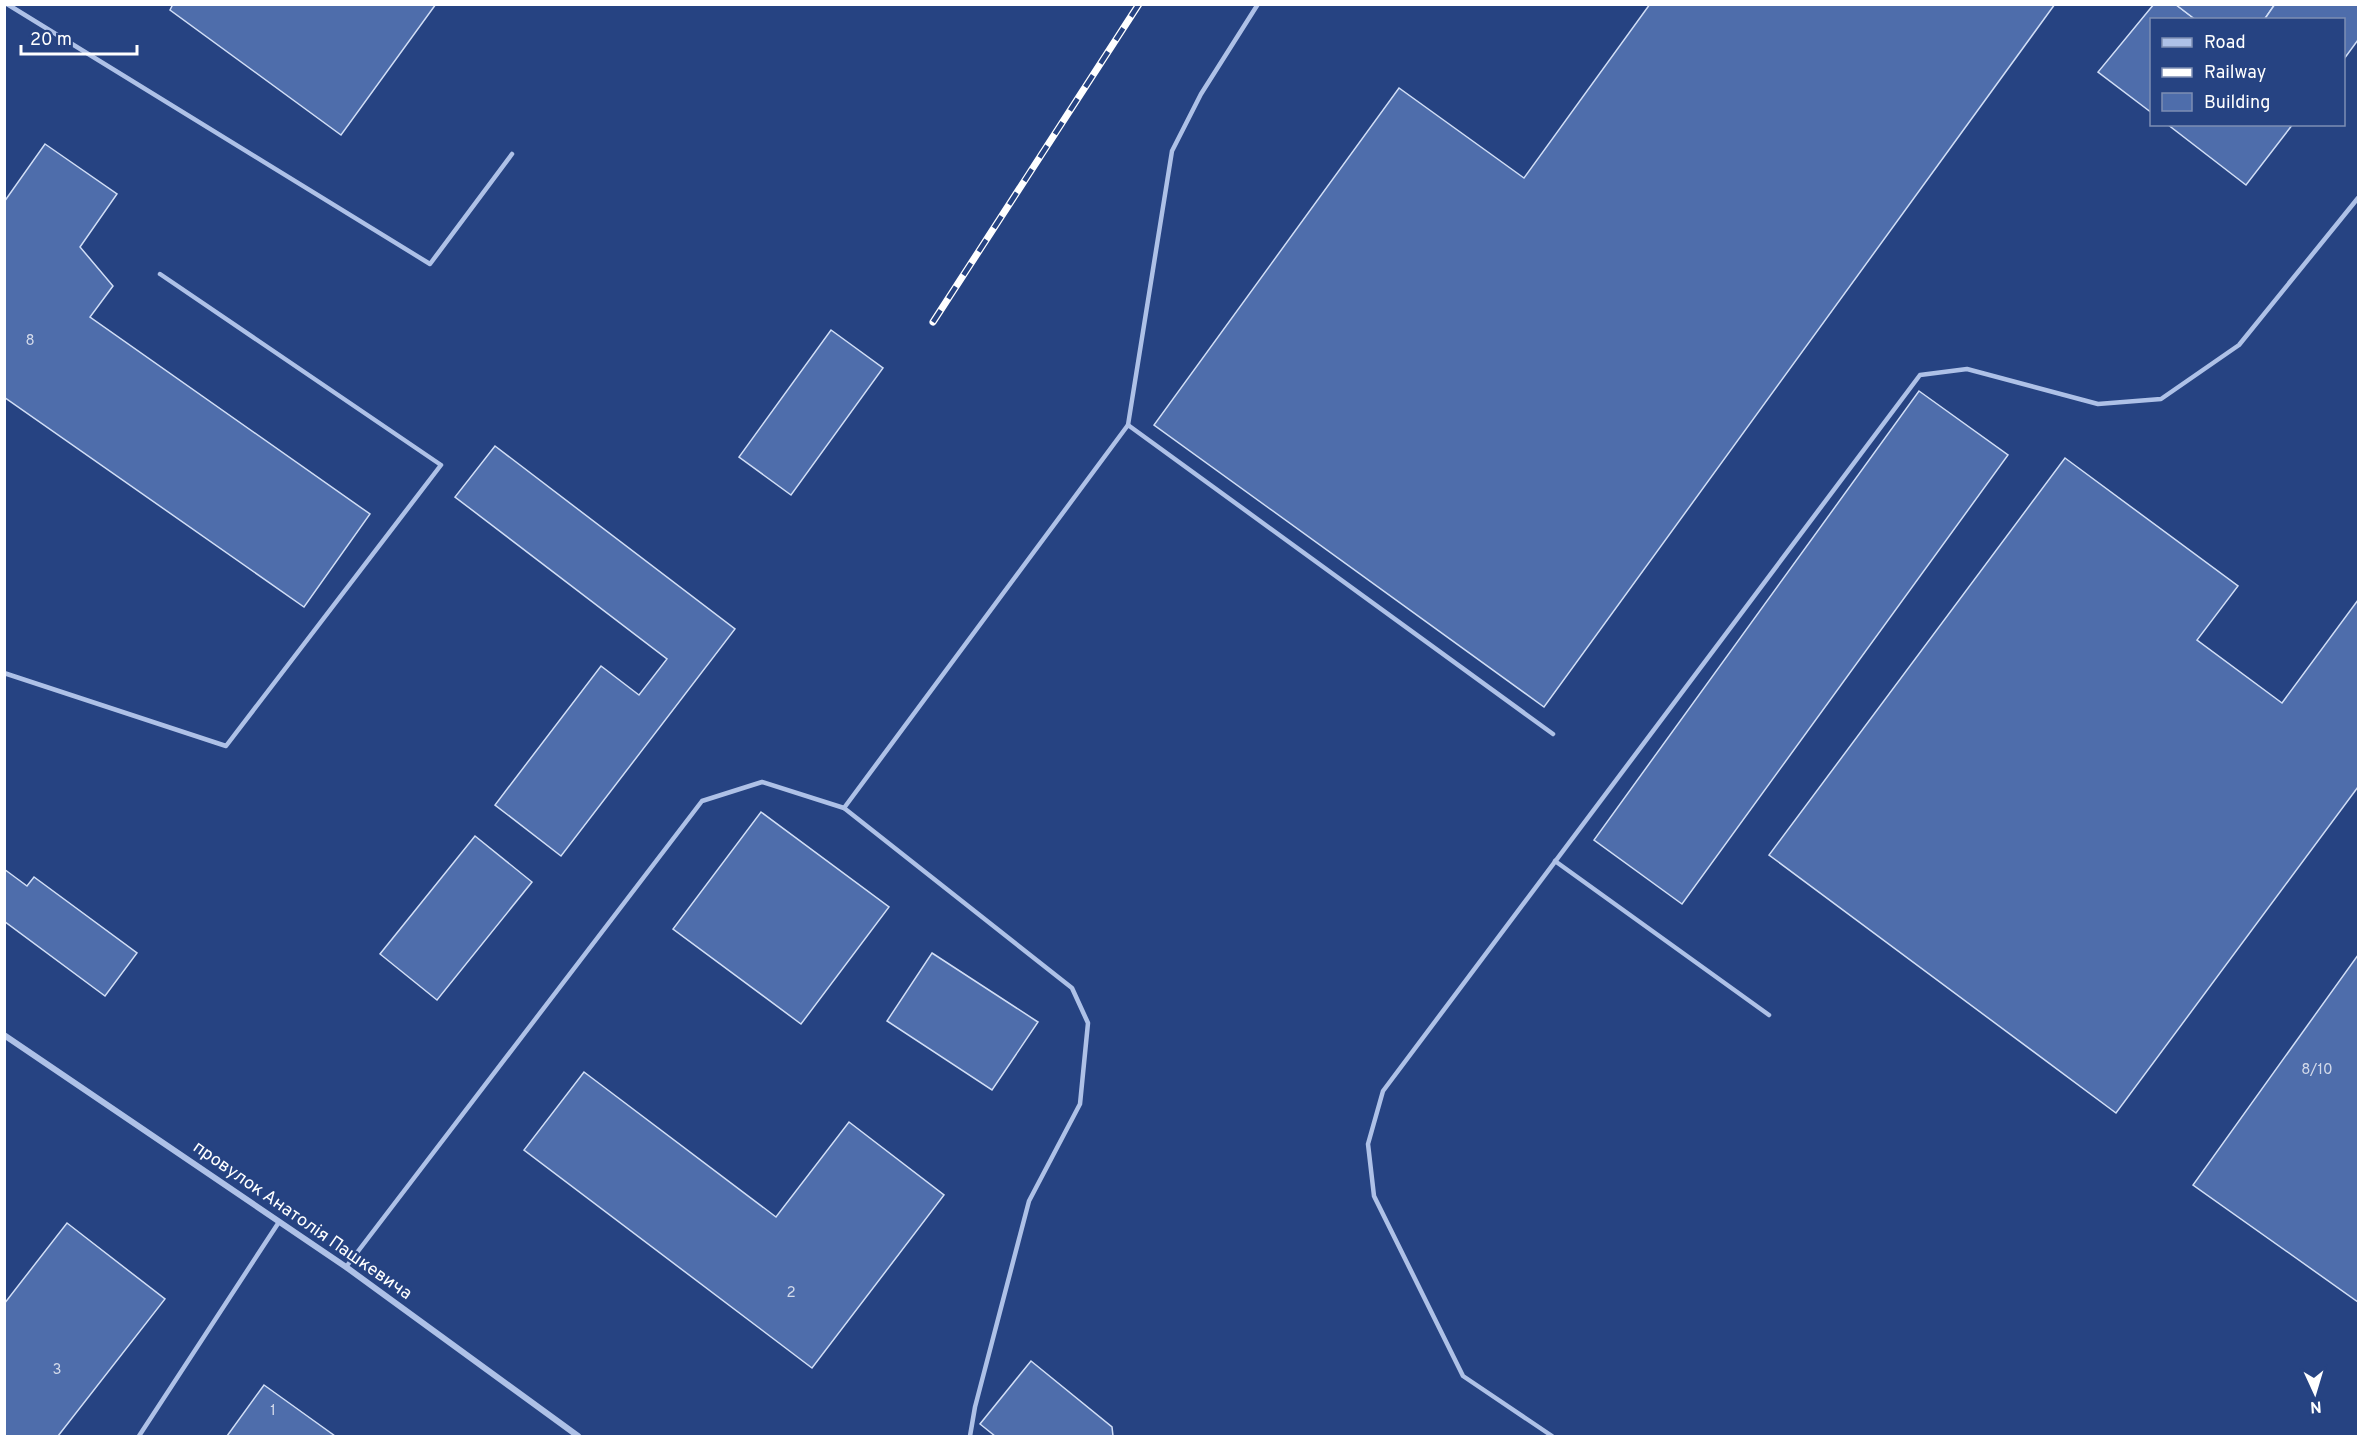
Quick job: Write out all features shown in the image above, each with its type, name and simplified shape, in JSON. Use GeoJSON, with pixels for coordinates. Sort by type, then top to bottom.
{"type":"FeatureCollection","features":[{"type":"Feature","properties":{"kind":"street","name":"провулок Анатолія Пашкевича"},"geometry":{"type":"LineString","coordinates":[[4,1035],[346,1267],[578,1437]]}},
{"type":"Feature","properties":{"kind":"lane"},"geometry":{"type":"LineString","coordinates":[[7,4],[430,264],[512,154]]}},
{"type":"Feature","properties":{"kind":"lane"},"geometry":{"type":"LineString","coordinates":[[844,808],[1128,425],[1172,151],[1201,94],[1258,4]]}},
{"type":"Feature","properties":{"kind":"lane"},"geometry":{"type":"LineString","coordinates":[[1552,1437],[1464,1376],[1374,1196],[1368,1144],[1383,1092],[1920,375],[1966,369],[2098,404],[2161,399],[2239,345],[2358,198]]}},
{"type":"Feature","properties":{"kind":"lane"},"geometry":{"type":"LineString","coordinates":[[4,673],[226,746],[441,465],[160,274]]}},
{"type":"Feature","properties":{"kind":"lane"},"geometry":{"type":"LineString","coordinates":[[1128,425],[1553,734]]}},
{"type":"Feature","properties":{"kind":"lane"},"geometry":{"type":"LineString","coordinates":[[346,1267],[702,801],[762,782],[844,808],[1072,988],[1088,1023],[1080,1104],[1029,1201],[975,1407],[970,1437]]}},
{"type":"Feature","properties":{"kind":"lane"},"geometry":{"type":"LineString","coordinates":[[1555,861],[1769,1015]]}},
{"type":"Feature","properties":{"kind":"lane"},"geometry":{"type":"LineString","coordinates":[[139,1437],[279,1222]]}},
{"type":"Feature","properties":{"kind":"building"},"geometry":{"type":"Polygon","coordinates":[[[173,4],[436,4],[341,135],[170,10],[173,4]]]}},
{"type":"Feature","properties":{"kind":"building"},"geometry":{"type":"Polygon","coordinates":[[[1650,4],[2055,4],[1544,707],[1154,425],[1399,88],[1524,178],[1650,4]]]}},
{"type":"Feature","properties":{"kind":"building"},"geometry":{"type":"Polygon","coordinates":[[[2154,4],[2175,4],[2193,18],[2150,18],[2150,111],[2098,72],[2154,4]]]}},
{"type":"Feature","properties":{"kind":"building"},"geometry":{"type":"Polygon","coordinates":[[[2175,4],[2275,4],[2265,18],[2193,18],[2175,4]]]}},
{"type":"Feature","properties":{"kind":"building"},"geometry":{"type":"Polygon","coordinates":[[[2275,4],[2358,4],[2358,40],[2345,58],[2345,18],[2265,18],[2275,4]]]}},
{"type":"Feature","properties":{"kind":"building"},"geometry":{"type":"Polygon","coordinates":[[[2170,126],[2291,126],[2246,185],[2170,126]]]}},
{"type":"Feature","properties":{"kind":"building"},"geometry":{"type":"Polygon","coordinates":[[[45,144],[117,194],[80,247],[113,286],[90,317],[370,514],[304,607],[4,397],[4,202],[45,144]]]}},
{"type":"Feature","properties":{"kind":"building"},"geometry":{"type":"Polygon","coordinates":[[[831,330],[883,368],[791,495],[739,457],[831,330]]]}},
{"type":"Feature","properties":{"kind":"building"},"geometry":{"type":"Polygon","coordinates":[[[1919,391],[2008,455],[1682,904],[1594,840],[1919,391]]]}},
{"type":"Feature","properties":{"kind":"building"},"geometry":{"type":"Polygon","coordinates":[[[495,446],[735,629],[561,856],[495,805],[601,666],[639,695],[667,659],[455,497],[495,446]]]}},
{"type":"Feature","properties":{"kind":"building"},"geometry":{"type":"Polygon","coordinates":[[[2065,458],[2238,586],[2197,640],[2282,703],[2358,600],[2358,787],[2116,1113],[1769,855],[2065,458]]]}},
{"type":"Feature","properties":{"kind":"building"},"geometry":{"type":"Polygon","coordinates":[[[761,812],[889,907],[801,1024],[673,929],[761,812]]]}},
{"type":"Feature","properties":{"kind":"building"},"geometry":{"type":"Polygon","coordinates":[[[475,836],[532,882],[437,1000],[380,954],[475,836]]]}},
{"type":"Feature","properties":{"kind":"building"},"geometry":{"type":"Polygon","coordinates":[[[4,869],[27,886],[34,877],[137,953],[105,996],[4,921],[4,869]]]}},
{"type":"Feature","properties":{"kind":"building"},"geometry":{"type":"Polygon","coordinates":[[[932,953],[1038,1022],[992,1090],[887,1021],[932,953]]]}},
{"type":"Feature","properties":{"kind":"building"},"geometry":{"type":"Polygon","coordinates":[[[2358,955],[2358,1302],[2193,1185],[2358,955]]]}},
{"type":"Feature","properties":{"kind":"building"},"geometry":{"type":"Polygon","coordinates":[[[584,1072],[776,1217],[849,1122],[944,1195],[812,1368],[524,1150],[584,1072]]]}},
{"type":"Feature","properties":{"kind":"building"},"geometry":{"type":"Polygon","coordinates":[[[67,1223],[165,1299],[58,1436],[4,1436],[4,1304],[67,1223]]]}},
{"type":"Feature","properties":{"kind":"building"},"geometry":{"type":"Polygon","coordinates":[[[1031,1361],[1112,1427],[1113,1436],[995,1436],[980,1424],[1031,1361]]]}},
{"type":"Feature","properties":{"kind":"building"},"geometry":{"type":"Polygon","coordinates":[[[264,1385],[335,1436],[227,1436],[264,1385]]]}},
{"type":"Feature","properties":{"kind":"railway"},"geometry":{"type":"LineString","coordinates":[[933,322],[1139,4]]}}]}
